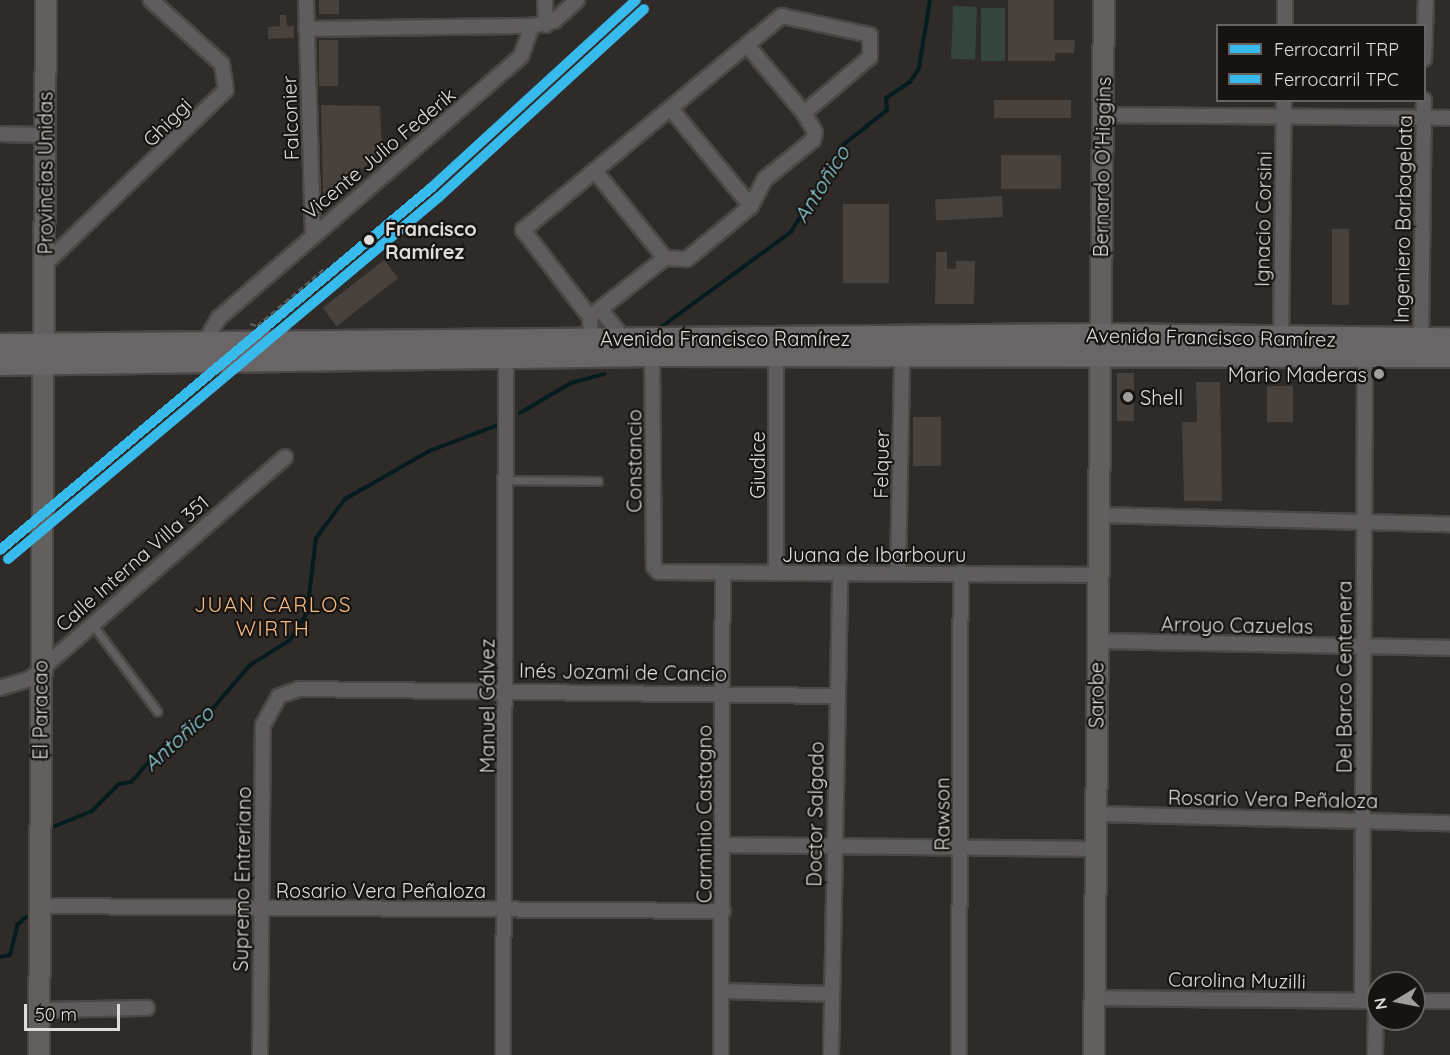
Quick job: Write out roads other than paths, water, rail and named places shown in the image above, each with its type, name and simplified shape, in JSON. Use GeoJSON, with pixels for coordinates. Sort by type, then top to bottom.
{"type":"FeatureCollection","features":[{"type":"Feature","properties":{"kind":"main road","name":"Avenida Francisco Ramírez"},"geometry":{"type":"LineString","coordinates":[[0,364],[42,355],[205,342],[227,343],[594,322],[624,339],[1099,344],[1450,356]]}},
{"type":"Feature","properties":{"kind":"main road","name":"Avenida Francisco Ramírez"},"geometry":{"type":"LineString","coordinates":[[0,345],[42,355],[902,356],[1099,344],[1281,338],[1450,339]]}},
{"type":"Feature","properties":{"kind":"street","name":"Provincias Unidas"},"geometry":{"type":"LineString","coordinates":[[42,355],[46,0]]}},
{"type":"Feature","properties":{"kind":"street","name":"Ghiggi"},"geometry":{"type":"LineString","coordinates":[[44,265],[226,90],[222,64],[150,0]]}},
{"type":"Feature","properties":{"kind":"street","name":"Falconier"},"geometry":{"type":"LineString","coordinates":[[306,0],[313,234]]}},
{"type":"Feature","properties":{"kind":"street"},"geometry":{"type":"LineString","coordinates":[[539,25],[545,0]]}},
{"type":"Feature","properties":{"kind":"street"},"geometry":{"type":"LineString","coordinates":[[306,29],[539,25],[577,0]]}},
{"type":"Feature","properties":{"kind":"street","name":"Bernardo O'Higgins"},"geometry":{"type":"LineString","coordinates":[[1099,344],[1104,0]]}},
{"type":"Feature","properties":{"kind":"street"},"geometry":{"type":"LineString","coordinates":[[1285,0],[1285,24]]}},
{"type":"Feature","properties":{"kind":"street"},"geometry":{"type":"LineString","coordinates":[[1426,0],[1426,24]]}},
{"type":"Feature","properties":{"kind":"street"},"geometry":{"type":"LineString","coordinates":[[747,45],[804,113],[815,132],[813,140],[765,178],[751,207],[687,259],[664,258],[594,322],[523,230],[747,45],[787,15],[870,35],[870,57],[804,113]]}},
{"type":"Feature","properties":{"kind":"street","name":"Vicente Julio Federik"},"geometry":{"type":"LineString","coordinates":[[205,342],[219,318],[313,234],[521,56],[539,25]]}},
{"type":"Feature","properties":{"kind":"street","name":"Ignacio Corsini"},"geometry":{"type":"LineString","coordinates":[[1281,338],[1284,102]]}},
{"type":"Feature","properties":{"kind":"street","name":"Ingeniero Barbagelata"},"geometry":{"type":"LineString","coordinates":[[1420,339],[1424,102]]}},
{"type":"Feature","properties":{"kind":"street"},"geometry":{"type":"LineString","coordinates":[[671,109],[751,207]]}},
{"type":"Feature","properties":{"kind":"street"},"geometry":{"type":"LineString","coordinates":[[1103,116],[1284,115],[1450,118]]}},
{"type":"Feature","properties":{"kind":"street"},"geometry":{"type":"LineString","coordinates":[[0,134],[45,135]]}},
{"type":"Feature","properties":{"kind":"street"},"geometry":{"type":"LineString","coordinates":[[595,171],[664,258]]}},
{"type":"Feature","properties":{"kind":"street","name":"Sarobe"},"geometry":{"type":"LineString","coordinates":[[1094,1055],[1099,344]]}},
{"type":"Feature","properties":{"kind":"street","name":"Del Barco Centenera"},"geometry":{"type":"LineString","coordinates":[[1365,354],[1363,821],[1370,971]]}},
{"type":"Feature","properties":{"kind":"street","name":"El Paracao"},"geometry":{"type":"LineString","coordinates":[[39,1055],[42,355]]}},
{"type":"Feature","properties":{"kind":"street","name":"Constancio"},"geometry":{"type":"LineString","coordinates":[[652,355],[654,567]]}},
{"type":"Feature","properties":{"kind":"street","name":"Giudice"},"geometry":{"type":"LineString","coordinates":[[776,356],[776,573]]}},
{"type":"Feature","properties":{"kind":"street","name":"Felquer"},"geometry":{"type":"LineString","coordinates":[[898,573],[902,356]]}},
{"type":"Feature","properties":{"kind":"street","name":"Manuel Gálvez"},"geometry":{"type":"LineString","coordinates":[[503,1055],[507,691],[506,357]]}},
{"type":"Feature","properties":{"kind":"street","name":"Calle Interna Villa 351"},"geometry":{"type":"LineString","coordinates":[[0,688],[30,679],[285,457]]}},
{"type":"Feature","properties":{"kind":"street"},"geometry":{"type":"LineString","coordinates":[[1097,515],[1450,524]]}},
{"type":"Feature","properties":{"kind":"street","name":"Juana de Ibarbouru"},"geometry":{"type":"LineString","coordinates":[[654,567],[659,572],[723,574],[1096,574]]}},
{"type":"Feature","properties":{"kind":"street","name":"Doctor Salgado"},"geometry":{"type":"LineString","coordinates":[[831,1055],[840,573]]}},
{"type":"Feature","properties":{"kind":"street","name":"Rawson"},"geometry":{"type":"LineString","coordinates":[[959,1055],[962,848],[961,573]]}},
{"type":"Feature","properties":{"kind":"street","name":"Carminio Castagno"},"geometry":{"type":"LineString","coordinates":[[721,1055],[723,574]]}},
{"type":"Feature","properties":{"kind":"street","name":"Arroyo Cazuelas"},"geometry":{"type":"LineString","coordinates":[[1096,641],[1450,648]]}},
{"type":"Feature","properties":{"kind":"street","name":"Inés Jozami de Cancio"},"geometry":{"type":"LineString","coordinates":[[270,704],[299,689],[836,696]]}},
{"type":"Feature","properties":{"kind":"street","name":"Supremo Entreriano"},"geometry":{"type":"LineString","coordinates":[[260,1055],[263,725],[270,704]]}},
{"type":"Feature","properties":{"kind":"street","name":"Rosario Vera Peñaloza"},"geometry":{"type":"LineString","coordinates":[[1095,814],[1450,823]]}},
{"type":"Feature","properties":{"kind":"street"},"geometry":{"type":"LineString","coordinates":[[723,845],[1094,849]]}},
{"type":"Feature","properties":{"kind":"street","name":"Rosario Vera Peñaloza"},"geometry":{"type":"LineString","coordinates":[[40,906],[723,911]]}},
{"type":"Feature","properties":{"kind":"street"},"geometry":{"type":"LineString","coordinates":[[723,991],[831,994]]}},
{"type":"Feature","properties":{"kind":"street","name":"Carolina Muzilli"},"geometry":{"type":"LineString","coordinates":[[1095,998],[1366,1001]]}},
{"type":"Feature","properties":{"kind":"street"},"geometry":{"type":"LineString","coordinates":[[1426,1001],[1450,1001]]}},
{"type":"Feature","properties":{"kind":"street"},"geometry":{"type":"LineString","coordinates":[[39,1010],[147,1008]]}},
{"type":"Feature","properties":{"kind":"street","name":"Del Barco Centenera"},"geometry":{"type":"LineString","coordinates":[[1374,1031],[1375,1055]]}},
{"type":"Feature","properties":{"kind":"lane"},"geometry":{"type":"LineString","coordinates":[[507,480],[598,481]]}},
{"type":"Feature","properties":{"kind":"lane"},"geometry":{"type":"LineString","coordinates":[[92,624],[157,711]]}},
{"type":"Feature","properties":{"kind":"waterway","name":"Antoñico"},"geometry":{"type":"LineString","coordinates":[[657,330],[791,232],[844,144],[887,110],[886,98],[910,82],[919,68],[930,0]]}},
{"type":"Feature","properties":{"kind":"waterway","name":"Antoñico"},"geometry":{"type":"LineString","coordinates":[[520,413],[571,383],[605,374]]}},
{"type":"Feature","properties":{"kind":"waterway","name":"Antoñico"},"geometry":{"type":"LineString","coordinates":[[55,826],[92,811],[119,784],[131,782],[164,745],[197,727],[250,665],[290,640],[307,613],[316,538],[345,499],[429,451],[500,424]]}},
{"type":"Feature","properties":{"kind":"waterway","name":"Antoñico"},"geometry":{"type":"LineString","coordinates":[[0,957],[10,955],[18,924],[26,917]]}},
{"type":"Feature","properties":{"kind":"rail line","name":"TRP"},"geometry":{"type":"LineString","coordinates":[[0,550],[431,188],[636,0]]}},
{"type":"Feature","properties":{"kind":"rail line","name":"TPC"},"geometry":{"type":"LineString","coordinates":[[8,559],[439,197],[644,9]]}},
{"type":"Feature","properties":{"kind":"place","name":"Francisco Ramírez"},"geometry":{"type":"Point","coordinates":[369,240]}},
{"type":"Feature","properties":{"kind":"place","name":"Mario Maderas"},"geometry":{"type":"Point","coordinates":[1379,374]}},
{"type":"Feature","properties":{"kind":"place","name":"Shell"},"geometry":{"type":"Point","coordinates":[1128,397]}},
{"type":"Feature","properties":{"kind":"district","name":"JUAN CARLOS WIRTH"},"geometry":{"type":"Point","coordinates":[273,616]}}]}
